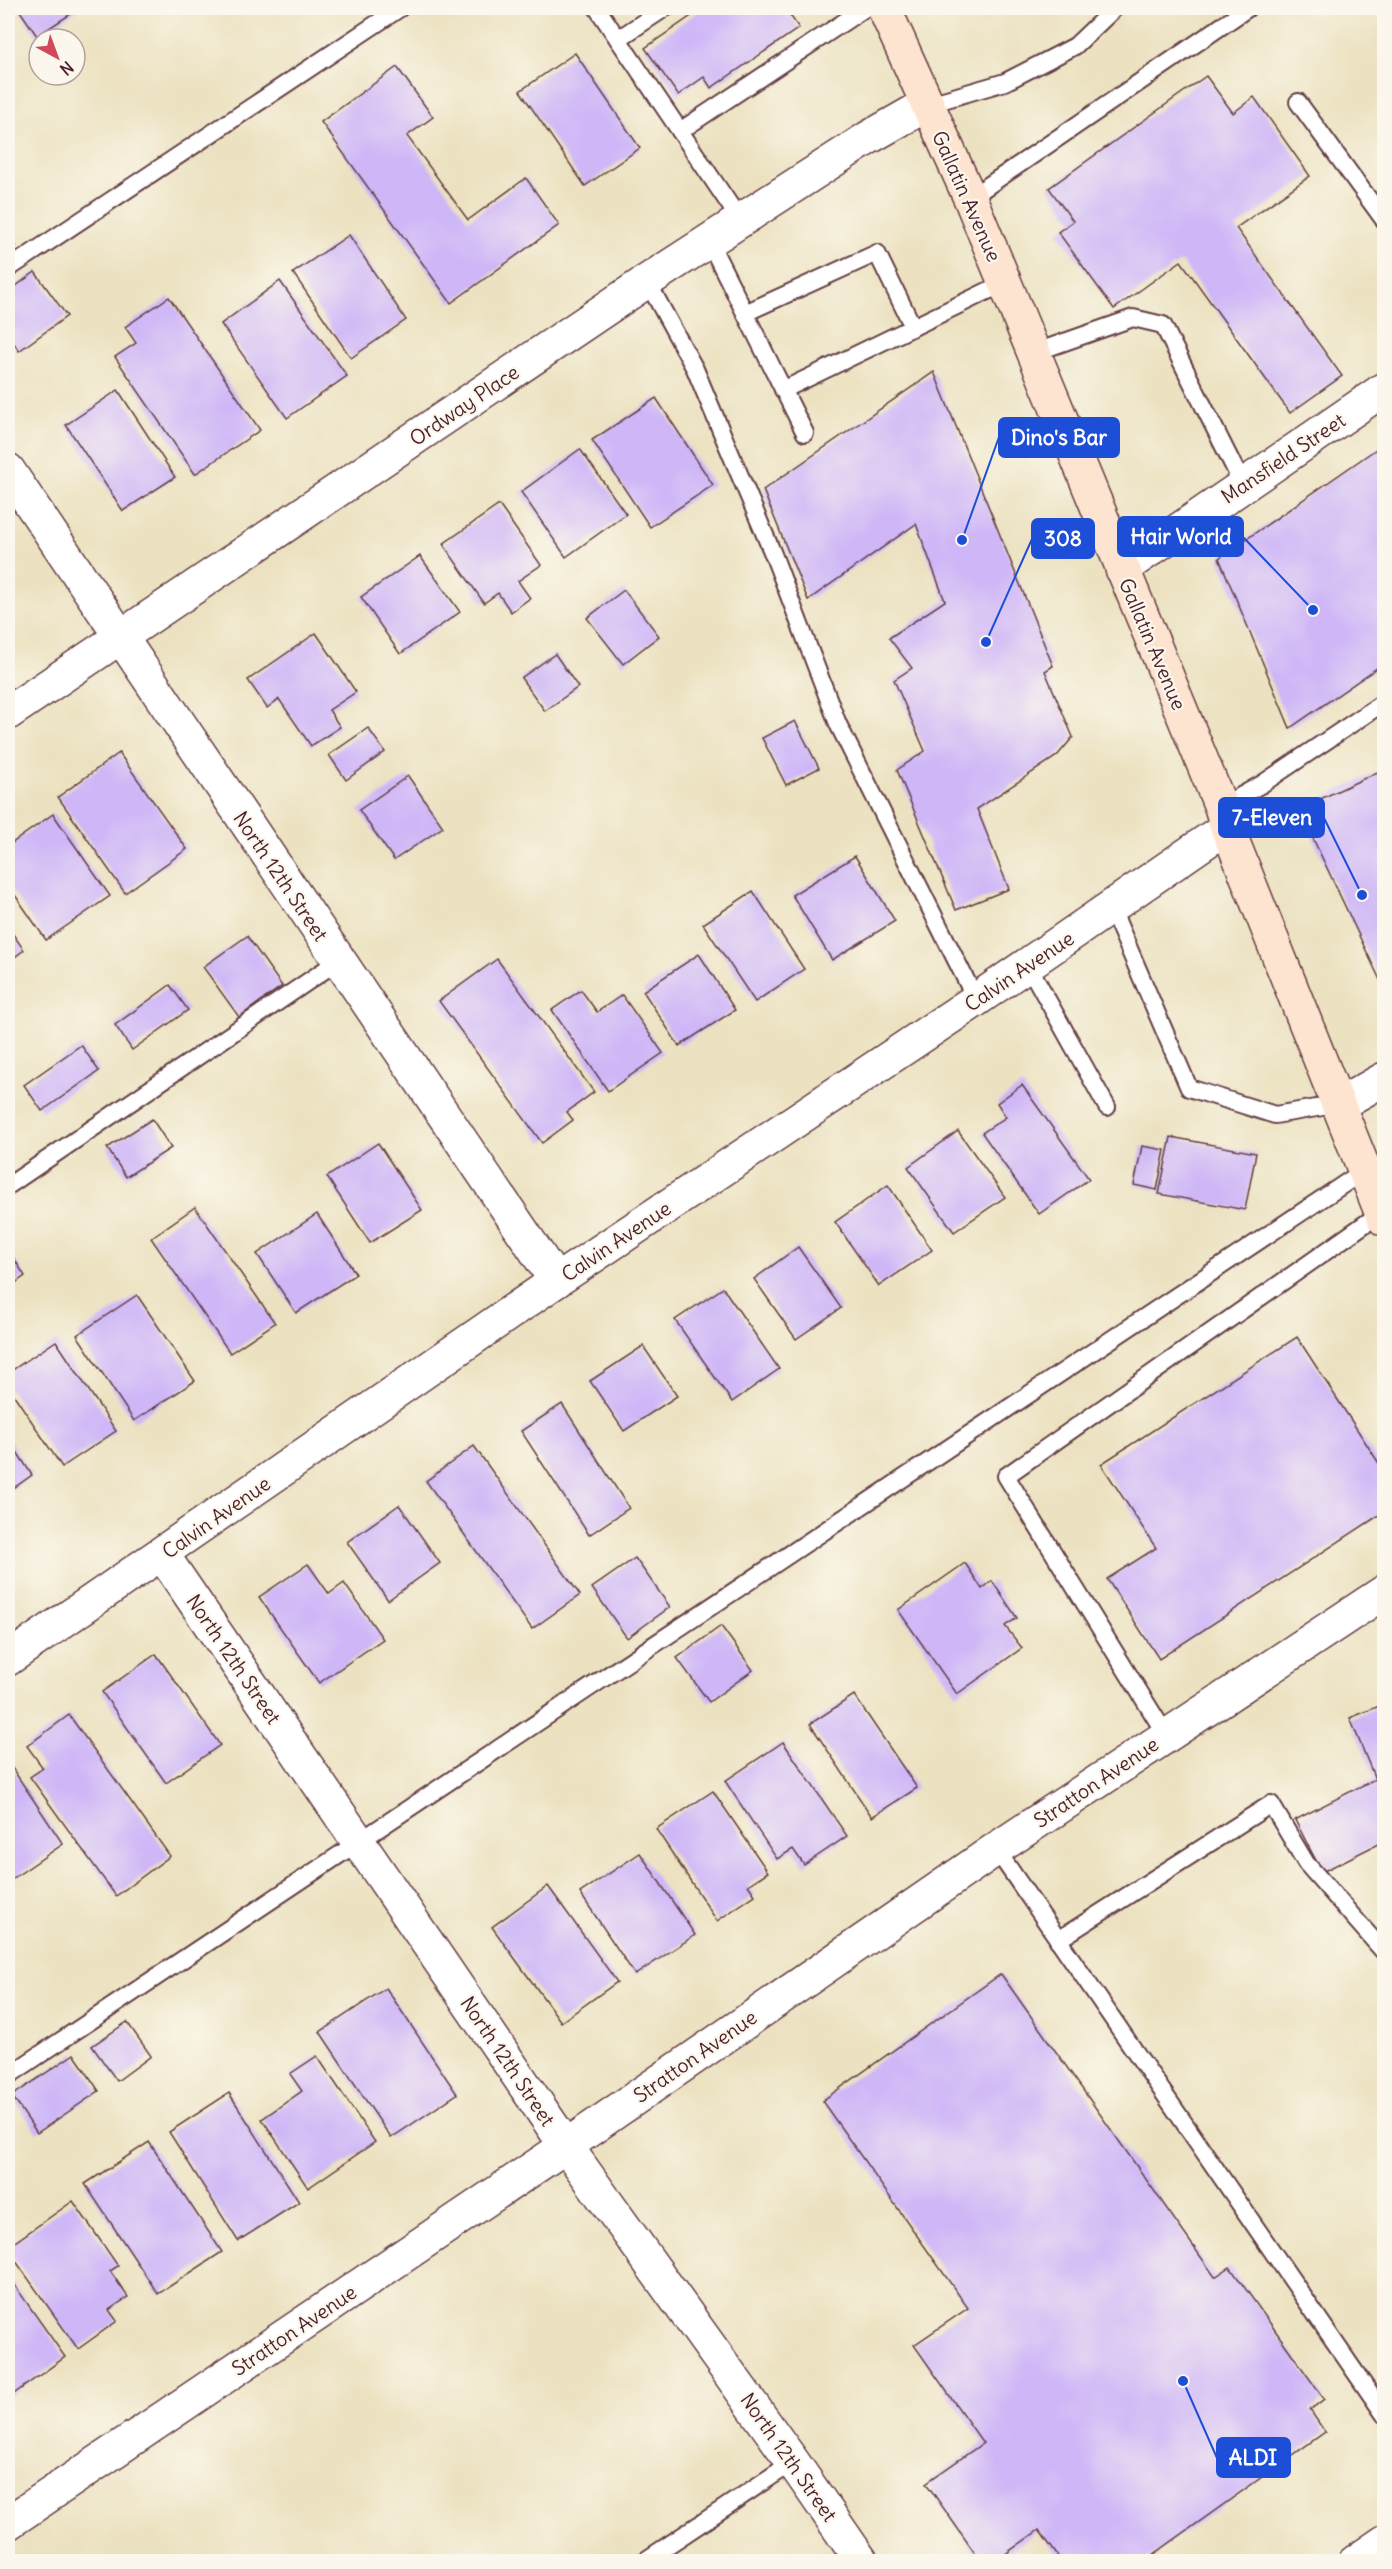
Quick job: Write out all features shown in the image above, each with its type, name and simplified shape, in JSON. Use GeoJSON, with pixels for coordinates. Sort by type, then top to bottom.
{"type":"FeatureCollection","features":[{"type":"Feature","properties":{"kind":"main road","name":"Gallatin Avenue"},"geometry":{"type":"LineString","coordinates":[[884,8],[970,198],[1224,817],[1383,1215]]}},
{"type":"Feature","properties":{"kind":"street","name":"Ordway Place"},"geometry":{"type":"LineString","coordinates":[[8,713],[647,281],[868,138],[926,105]]}},
{"type":"Feature","properties":{"kind":"street","name":"Mansfield Street"},"geometry":{"type":"LineString","coordinates":[[1122,569],[1384,389]]}},
{"type":"Feature","properties":{"kind":"street","name":"North 12th Street"},"geometry":{"type":"LineString","coordinates":[[8,470],[556,1281]]}},
{"type":"Feature","properties":{"kind":"street","name":"Calvin Avenue"},"geometry":{"type":"LineString","coordinates":[[8,1659],[556,1281],[1028,965],[1111,907],[1224,817]]}},
{"type":"Feature","properties":{"kind":"street"},"geometry":{"type":"LineString","coordinates":[[1340,1104],[1384,1079]]}},
{"type":"Feature","properties":{"kind":"street","name":"North 12th Street"},"geometry":{"type":"LineString","coordinates":[[162,1554],[566,2145],[862,2562]]}},
{"type":"Feature","properties":{"kind":"street","name":"Stratton Avenue"},"geometry":{"type":"LineString","coordinates":[[8,2523],[566,2145],[996,1849],[1384,1592]]}},
{"type":"Feature","properties":{"kind":"street"},"geometry":{"type":"LineString","coordinates":[[1355,2562],[1384,2541]]}},
{"type":"Feature","properties":{"kind":"lane"},"geometry":{"type":"LineString","coordinates":[[8,269],[400,8]]}},
{"type":"Feature","properties":{"kind":"lane"},"geometry":{"type":"LineString","coordinates":[[597,8],[740,220]]}},
{"type":"Feature","properties":{"kind":"lane"},"geometry":{"type":"LineString","coordinates":[[618,39],[665,8]]}},
{"type":"Feature","properties":{"kind":"lane"},"geometry":{"type":"LineString","coordinates":[[680,131],[865,8]]}},
{"type":"Feature","properties":{"kind":"lane"},"geometry":{"type":"LineString","coordinates":[[926,105],[1005,82],[1075,46],[1115,8]]}},
{"type":"Feature","properties":{"kind":"lane"},"geometry":{"type":"LineString","coordinates":[[970,198],[1248,8]]}},
{"type":"Feature","properties":{"kind":"lane"},"geometry":{"type":"LineString","coordinates":[[1298,102],[1384,220]]}},
{"type":"Feature","properties":{"kind":"lane"},"geometry":{"type":"LineString","coordinates":[[709,241],[805,433]]}},
{"type":"Feature","properties":{"kind":"lane"},"geometry":{"type":"LineString","coordinates":[[745,313],[878,253],[913,327]]}},
{"type":"Feature","properties":{"kind":"lane"},"geometry":{"type":"LineString","coordinates":[[647,281],[695,369],[773,554],[838,724],[976,1000]]}},
{"type":"Feature","properties":{"kind":"lane"},"geometry":{"type":"LineString","coordinates":[[783,390],[1004,283]]}},
{"type":"Feature","properties":{"kind":"lane"},"geometry":{"type":"LineString","coordinates":[[1033,352],[1133,318],[1163,325],[1243,485]]}},
{"type":"Feature","properties":{"kind":"lane"},"geometry":{"type":"LineString","coordinates":[[1224,817],[1271,778],[1384,702]]}},
{"type":"Feature","properties":{"kind":"lane"},"geometry":{"type":"LineString","coordinates":[[1111,907],[1189,1088],[1275,1115],[1340,1104]]}},
{"type":"Feature","properties":{"kind":"lane"},"geometry":{"type":"LineString","coordinates":[[8,1186],[338,961]]}},
{"type":"Feature","properties":{"kind":"lane"},"geometry":{"type":"LineString","coordinates":[[1028,965],[1107,1107]]}},
{"type":"Feature","properties":{"kind":"lane"},"geometry":{"type":"LineString","coordinates":[[8,2076],[1365,1170]]}},
{"type":"Feature","properties":{"kind":"lane"},"geometry":{"type":"LineString","coordinates":[[1166,1735],[1006,1476],[1383,1215]]}},
{"type":"Feature","properties":{"kind":"lane"},"geometry":{"type":"LineString","coordinates":[[1059,1940],[1271,1804],[1306,1863],[1384,1952]]}},
{"type":"Feature","properties":{"kind":"lane"},"geometry":{"type":"LineString","coordinates":[[996,1849],[1384,2414]]}},
{"type":"Feature","properties":{"kind":"lane"},"geometry":{"type":"LineString","coordinates":[[643,2562],[793,2462]]}},
{"type":"Feature","properties":{"kind":"building"},"geometry":{"type":"Polygon","coordinates":[[[18,8],[80,8],[51,27],[31,27],[18,8]]]}},
{"type":"Feature","properties":{"kind":"building"},"geometry":{"type":"Polygon","coordinates":[[[703,8],[785,8],[799,28],[711,88],[704,77],[678,95],[645,48],[703,8]]]}},
{"type":"Feature","properties":{"kind":"building"},"geometry":{"type":"Polygon","coordinates":[[[575,53],[640,148],[585,186],[520,91],[575,53]]]}},
{"type":"Feature","properties":{"kind":"building"},"geometry":{"type":"Polygon","coordinates":[[[397,67],[433,117],[407,136],[468,220],[526,178],[559,225],[451,303],[321,122],[397,67]]]}},
{"type":"Feature","properties":{"kind":"building"},"geometry":{"type":"Polygon","coordinates":[[[1206,76],[1233,113],[1254,97],[1310,176],[1236,228],[1342,376],[1290,413],[1181,261],[1114,309],[1058,232],[1073,221],[1049,188],[1206,76]]]}},
{"type":"Feature","properties":{"kind":"building"},"geometry":{"type":"Polygon","coordinates":[[[8,235],[16,246],[8,252],[8,235]]]}},
{"type":"Feature","properties":{"kind":"building"},"geometry":{"type":"Polygon","coordinates":[[[349,235],[406,320],[351,358],[293,273],[349,235]]]}},
{"type":"Feature","properties":{"kind":"building"},"geometry":{"type":"Polygon","coordinates":[[[35,272],[67,316],[19,351],[8,334],[8,292],[35,272]]]}},
{"type":"Feature","properties":{"kind":"building"},"geometry":{"type":"Polygon","coordinates":[[[280,281],[347,376],[287,418],[221,324],[280,281]]]}},
{"type":"Feature","properties":{"kind":"building"},"geometry":{"type":"Polygon","coordinates":[[[169,297],[260,430],[195,474],[115,357],[136,343],[125,327],[169,297]]]}},
{"type":"Feature","properties":{"kind":"building"},"geometry":{"type":"Polygon","coordinates":[[[934,372],[1053,666],[1045,671],[1073,737],[1057,756],[977,809],[1009,889],[956,910],[897,770],[925,751],[894,680],[912,668],[889,638],[945,601],[916,524],[808,600],[763,490],[934,372]]]}},
{"type":"Feature","properties":{"kind":"building"},"geometry":{"type":"Polygon","coordinates":[[[118,390],[175,477],[123,511],[66,425],[118,390]]]}},
{"type":"Feature","properties":{"kind":"building"},"geometry":{"type":"Polygon","coordinates":[[[656,398],[713,485],[650,527],[592,440],[656,398]]]}},
{"type":"Feature","properties":{"kind":"building"},"geometry":{"type":"Polygon","coordinates":[[[1382,445],[1384,449],[1384,663],[1290,728],[1219,558],[1382,445]]]}},
{"type":"Feature","properties":{"kind":"building"},"geometry":{"type":"Polygon","coordinates":[[[580,449],[626,514],[566,557],[521,492],[580,449]]]}},
{"type":"Feature","properties":{"kind":"building"},"geometry":{"type":"Polygon","coordinates":[[[499,505],[541,565],[518,581],[530,598],[511,612],[498,593],[484,603],[443,544],[499,505]]]}},
{"type":"Feature","properties":{"kind":"building"},"geometry":{"type":"Polygon","coordinates":[[[420,556],[460,612],[400,654],[361,597],[420,556]]]}},
{"type":"Feature","properties":{"kind":"building"},"geometry":{"type":"Polygon","coordinates":[[[624,590],[659,636],[623,664],[587,618],[624,590]]]}},
{"type":"Feature","properties":{"kind":"building"},"geometry":{"type":"Polygon","coordinates":[[[316,633],[356,692],[329,710],[340,727],[311,746],[279,699],[267,708],[248,680],[316,633]]]}},
{"type":"Feature","properties":{"kind":"building"},"geometry":{"type":"Polygon","coordinates":[[[555,654],[578,687],[545,711],[521,678],[555,654]]]}},
{"type":"Feature","properties":{"kind":"building"},"geometry":{"type":"Polygon","coordinates":[[[795,721],[819,768],[786,785],[762,738],[795,721]]]}},
{"type":"Feature","properties":{"kind":"building"},"geometry":{"type":"Polygon","coordinates":[[[368,728],[385,752],[346,780],[329,755],[368,728]]]}},
{"type":"Feature","properties":{"kind":"building"},"geometry":{"type":"Polygon","coordinates":[[[119,753],[187,849],[125,893],[58,797],[119,753]]]}},
{"type":"Feature","properties":{"kind":"building"},"geometry":{"type":"Polygon","coordinates":[[[1384,769],[1384,980],[1381,982],[1299,809],[1384,769]]]}},
{"type":"Feature","properties":{"kind":"building"},"geometry":{"type":"Polygon","coordinates":[[[408,776],[443,827],[394,860],[359,810],[408,776]]]}},
{"type":"Feature","properties":{"kind":"building"},"geometry":{"type":"Polygon","coordinates":[[[53,814],[110,896],[46,940],[8,885],[8,846],[53,814]]]}},
{"type":"Feature","properties":{"kind":"building"},"geometry":{"type":"Polygon","coordinates":[[[855,856],[895,921],[832,960],[792,895],[855,856]]]}},
{"type":"Feature","properties":{"kind":"building"},"geometry":{"type":"Polygon","coordinates":[[[753,891],[804,969],[755,1002],[703,924],[753,891]]]}},
{"type":"Feature","properties":{"kind":"building"},"geometry":{"type":"Polygon","coordinates":[[[8,927],[24,950],[8,962],[8,927]]]}},
{"type":"Feature","properties":{"kind":"building"},"geometry":{"type":"Polygon","coordinates":[[[247,936],[282,986],[239,1017],[203,967],[247,936]]]}},
{"type":"Feature","properties":{"kind":"building"},"geometry":{"type":"Polygon","coordinates":[[[699,954],[735,1010],[679,1046],[643,991],[699,954]]]}},
{"type":"Feature","properties":{"kind":"building"},"geometry":{"type":"Polygon","coordinates":[[[497,959],[594,1092],[567,1112],[573,1120],[542,1143],[439,1001],[497,959]]]}},
{"type":"Feature","properties":{"kind":"building"},"geometry":{"type":"Polygon","coordinates":[[[170,985],[188,1010],[132,1050],[115,1025],[170,985]]]}},
{"type":"Feature","properties":{"kind":"building"},"geometry":{"type":"Polygon","coordinates":[[[581,990],[597,1012],[622,995],[663,1053],[608,1091],[552,1010],[581,990]]]}},
{"type":"Feature","properties":{"kind":"building"},"geometry":{"type":"Polygon","coordinates":[[[81,1045],[99,1071],[42,1111],[24,1085],[81,1045]]]}},
{"type":"Feature","properties":{"kind":"building"},"geometry":{"type":"Polygon","coordinates":[[[1022,1085],[1089,1179],[1039,1214],[982,1133],[1006,1117],[997,1103],[1022,1085]]]}},
{"type":"Feature","properties":{"kind":"building"},"geometry":{"type":"Polygon","coordinates":[[[152,1119],[171,1148],[126,1177],[107,1148],[152,1119]]]}},
{"type":"Feature","properties":{"kind":"building"},"geometry":{"type":"Polygon","coordinates":[[[958,1131],[1005,1197],[954,1232],[908,1167],[958,1131]]]}},
{"type":"Feature","properties":{"kind":"building"},"geometry":{"type":"Polygon","coordinates":[[[1171,1137],[1256,1153],[1245,1210],[1159,1194],[1171,1137]]]}},
{"type":"Feature","properties":{"kind":"building"},"geometry":{"type":"Polygon","coordinates":[[[378,1143],[422,1210],[370,1243],[327,1177],[378,1143]]]}},
{"type":"Feature","properties":{"kind":"building"},"geometry":{"type":"Polygon","coordinates":[[[1142,1146],[1165,1150],[1157,1190],[1134,1185],[1142,1146]]]}},
{"type":"Feature","properties":{"kind":"building"},"geometry":{"type":"Polygon","coordinates":[[[888,1185],[932,1250],[879,1286],[835,1222],[888,1185]]]}},
{"type":"Feature","properties":{"kind":"building"},"geometry":{"type":"Polygon","coordinates":[[[195,1207],[275,1323],[230,1353],[151,1238],[195,1207]]]}},
{"type":"Feature","properties":{"kind":"building"},"geometry":{"type":"Polygon","coordinates":[[[317,1214],[356,1274],[296,1313],[257,1254],[317,1214]]]}},
{"type":"Feature","properties":{"kind":"building"},"geometry":{"type":"Polygon","coordinates":[[[798,1247],[841,1308],[796,1339],[754,1279],[798,1247]]]}},
{"type":"Feature","properties":{"kind":"building"},"geometry":{"type":"Polygon","coordinates":[[[8,1249],[25,1276],[8,1288],[8,1249]]]}},
{"type":"Feature","properties":{"kind":"building"},"geometry":{"type":"Polygon","coordinates":[[[723,1288],[779,1369],[732,1402],[675,1320],[723,1288]]]}},
{"type":"Feature","properties":{"kind":"building"},"geometry":{"type":"Polygon","coordinates":[[[137,1295],[195,1381],[134,1421],[77,1335],[137,1295]]]}},
{"type":"Feature","properties":{"kind":"building"},"geometry":{"type":"Polygon","coordinates":[[[1297,1337],[1384,1471],[1384,1512],[1159,1659],[1107,1579],[1156,1548],[1101,1464],[1297,1337]]]}},
{"type":"Feature","properties":{"kind":"building"},"geometry":{"type":"Polygon","coordinates":[[[56,1341],[116,1431],[62,1467],[8,1386],[8,1373],[56,1341]]]}},
{"type":"Feature","properties":{"kind":"building"},"geometry":{"type":"Polygon","coordinates":[[[643,1346],[677,1396],[624,1431],[590,1381],[643,1346]]]}},
{"type":"Feature","properties":{"kind":"building"},"geometry":{"type":"Polygon","coordinates":[[[562,1404],[629,1508],[589,1535],[521,1431],[562,1404]]]}},
{"type":"Feature","properties":{"kind":"building"},"geometry":{"type":"Polygon","coordinates":[[[8,1438],[32,1475],[8,1492],[8,1438]]]}},
{"type":"Feature","properties":{"kind":"building"},"geometry":{"type":"Polygon","coordinates":[[[474,1446],[580,1595],[532,1629],[426,1481],[474,1446]]]}},
{"type":"Feature","properties":{"kind":"building"},"geometry":{"type":"Polygon","coordinates":[[[399,1505],[440,1563],[388,1600],[347,1542],[399,1505]]]}},
{"type":"Feature","properties":{"kind":"building"},"geometry":{"type":"Polygon","coordinates":[[[635,1558],[670,1607],[627,1638],[592,1588],[635,1558]]]}},
{"type":"Feature","properties":{"kind":"building"},"geometry":{"type":"Polygon","coordinates":[[[965,1563],[982,1589],[992,1581],[1017,1618],[1005,1626],[1022,1648],[957,1694],[898,1610],[965,1563]]]}},
{"type":"Feature","properties":{"kind":"building"},"geometry":{"type":"Polygon","coordinates":[[[308,1564],[329,1594],[344,1583],[383,1639],[319,1683],[259,1597],[308,1564]]]}},
{"type":"Feature","properties":{"kind":"building"},"geometry":{"type":"Polygon","coordinates":[[[721,1626],[753,1670],[709,1702],[677,1658],[721,1626]]]}},
{"type":"Feature","properties":{"kind":"building"},"geometry":{"type":"Polygon","coordinates":[[[156,1654],[220,1745],[166,1783],[102,1692],[156,1654]]]}},
{"type":"Feature","properties":{"kind":"building"},"geometry":{"type":"Polygon","coordinates":[[[854,1695],[917,1788],[872,1817],[810,1724],[854,1695]]]}},
{"type":"Feature","properties":{"kind":"building"},"geometry":{"type":"Polygon","coordinates":[[[1384,1704],[1384,1841],[1322,1872],[1295,1820],[1375,1779],[1350,1718],[1384,1704]]]}},
{"type":"Feature","properties":{"kind":"building"},"geometry":{"type":"Polygon","coordinates":[[[69,1715],[170,1856],[116,1896],[30,1777],[43,1768],[27,1746],[69,1715]]]}},
{"type":"Feature","properties":{"kind":"building"},"geometry":{"type":"Polygon","coordinates":[[[783,1742],[847,1836],[804,1865],[793,1849],[777,1859],[725,1781],[783,1742]]]}},
{"type":"Feature","properties":{"kind":"building"},"geometry":{"type":"Polygon","coordinates":[[[8,1762],[63,1844],[12,1879],[8,1873],[8,1762]]]}},
{"type":"Feature","properties":{"kind":"building"},"geometry":{"type":"Polygon","coordinates":[[[713,1791],[768,1872],[748,1885],[755,1895],[717,1921],[656,1829],[713,1791]]]}},
{"type":"Feature","properties":{"kind":"building"},"geometry":{"type":"Polygon","coordinates":[[[640,1853],[695,1935],[635,1975],[580,1893],[640,1853]]]}},
{"type":"Feature","properties":{"kind":"building"},"geometry":{"type":"Polygon","coordinates":[[[548,1886],[617,1982],[561,2022],[492,1927],[548,1886]]]}},
{"type":"Feature","properties":{"kind":"building"},"geometry":{"type":"Polygon","coordinates":[[[1001,1974],[1215,2277],[1230,2267],[1324,2399],[1310,2410],[1325,2432],[1143,2562],[1062,2562],[1039,2530],[994,2562],[981,2562],[926,2483],[983,2443],[914,2345],[968,2308],[822,2101],[1001,1974]]]}},
{"type":"Feature","properties":{"kind":"building"},"geometry":{"type":"Polygon","coordinates":[[[386,1988],[457,2094],[391,2138],[320,2032],[386,1988]]]}},
{"type":"Feature","properties":{"kind":"building"},"geometry":{"type":"Polygon","coordinates":[[[127,2022],[151,2056],[117,2081],[92,2046],[127,2022]]]}},
{"type":"Feature","properties":{"kind":"building"},"geometry":{"type":"Polygon","coordinates":[[[74,2054],[99,2091],[37,2133],[12,2096],[74,2054]]]}},
{"type":"Feature","properties":{"kind":"building"},"geometry":{"type":"Polygon","coordinates":[[[317,2056],[375,2142],[308,2188],[262,2119],[302,2091],[290,2074],[317,2056]]]}},
{"type":"Feature","properties":{"kind":"building"},"geometry":{"type":"Polygon","coordinates":[[[229,2093],[299,2202],[238,2241],[169,2132],[229,2093]]]}},
{"type":"Feature","properties":{"kind":"building"},"geometry":{"type":"Polygon","coordinates":[[[149,2142],[222,2252],[158,2294],[85,2184],[149,2142]]]}},
{"type":"Feature","properties":{"kind":"building"},"geometry":{"type":"Polygon","coordinates":[[[73,2201],[118,2266],[110,2271],[128,2297],[109,2310],[117,2321],[78,2349],[8,2250],[8,2247],[73,2201]]]}},
{"type":"Feature","properties":{"kind":"building"},"geometry":{"type":"Polygon","coordinates":[[[8,2276],[65,2357],[8,2398],[8,2276]]]}},
{"type":"Feature","properties":{"kind":"place","name":"Dino's Bar"},"geometry":{"type":"Point","coordinates":[962,540]}},
{"type":"Feature","properties":{"kind":"place","name":"Hair World"},"geometry":{"type":"Point","coordinates":[1313,610]}},
{"type":"Feature","properties":{"kind":"place","name":"308"},"geometry":{"type":"Point","coordinates":[986,642]}},
{"type":"Feature","properties":{"kind":"place","name":"7-Eleven"},"geometry":{"type":"Point","coordinates":[1362,895]}},
{"type":"Feature","properties":{"kind":"place","name":"ALDI"},"geometry":{"type":"Point","coordinates":[1183,2381]}}]}
